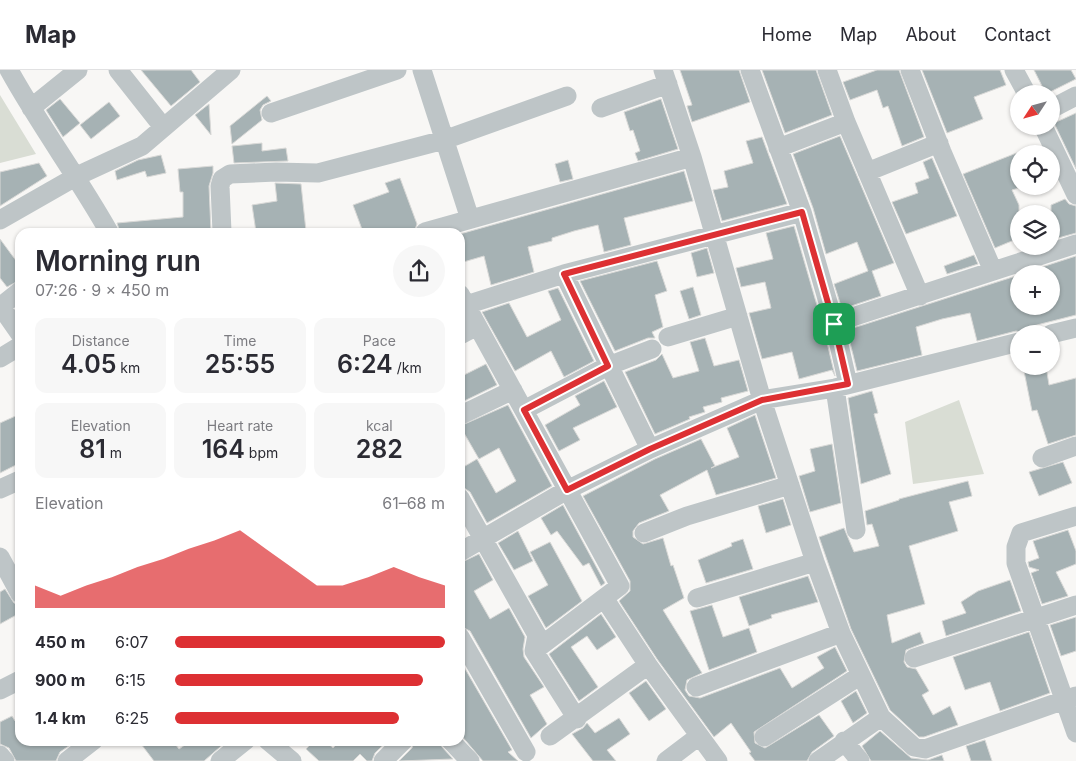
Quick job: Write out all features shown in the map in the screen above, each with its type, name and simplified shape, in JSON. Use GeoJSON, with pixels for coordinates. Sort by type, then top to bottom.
{"type":"FeatureCollection","features":[{"type":"Feature","properties":{"kind":"street"},"geometry":{"type":"LineString","coordinates":[[10,70],[30,108],[77,176],[107,228]]}},
{"type":"Feature","properties":{"kind":"street"},"geometry":{"type":"LineString","coordinates":[[30,108],[78,70]]}},
{"type":"Feature","properties":{"kind":"street"},"geometry":{"type":"LineString","coordinates":[[118,70],[163,127]]}},
{"type":"Feature","properties":{"kind":"street"},"geometry":{"type":"LineString","coordinates":[[0,220],[77,176],[142,146],[231,70]]}},
{"type":"Feature","properties":{"kind":"street"},"geometry":{"type":"LineString","coordinates":[[271,113],[397,70]]}},
{"type":"Feature","properties":{"kind":"street"},"geometry":{"type":"LineString","coordinates":[[422,70],[470,219]]}},
{"type":"Feature","properties":{"kind":"street"},"geometry":{"type":"LineString","coordinates":[[750,70],[802,212],[834,324],[856,530]]}},
{"type":"Feature","properties":{"kind":"street"},"geometry":{"type":"LineString","coordinates":[[827,70],[866,172],[920,296]]}},
{"type":"Feature","properties":{"kind":"street"},"geometry":{"type":"LineString","coordinates":[[910,70],[993,271]]}},
{"type":"Feature","properties":{"kind":"street"},"geometry":{"type":"LineString","coordinates":[[1014,70],[1022,85]]}},
{"type":"Feature","properties":{"kind":"street"},"geometry":{"type":"LineString","coordinates":[[601,108],[666,77],[692,157],[762,400],[815,562],[841,633],[881,717],[914,747],[925,748],[1070,698]]}},
{"type":"Feature","properties":{"kind":"street"},"geometry":{"type":"LineString","coordinates":[[222,228],[220,186],[222,179],[230,174],[318,173],[444,140],[567,96]]}},
{"type":"Feature","properties":{"kind":"street"},"geometry":{"type":"LineString","coordinates":[[1060,104],[1076,96]]}},
{"type":"Feature","properties":{"kind":"street"},"geometry":{"type":"LineString","coordinates":[[778,148],[846,122]]}},
{"type":"Feature","properties":{"kind":"street"},"geometry":{"type":"LineString","coordinates":[[1047,135],[1076,194]]}},
{"type":"Feature","properties":{"kind":"street"},"geometry":{"type":"LineString","coordinates":[[866,172],[939,143]]}},
{"type":"Feature","properties":{"kind":"street"},"geometry":{"type":"LineString","coordinates":[[441,228],[692,157]]}},
{"type":"Feature","properties":{"kind":"street"},"geometry":{"type":"LineString","coordinates":[[465,299],[802,212]]}},
{"type":"Feature","properties":{"kind":"street"},"geometry":{"type":"LineString","coordinates":[[834,324],[1076,244]]}},
{"type":"Feature","properties":{"kind":"street"},"geometry":{"type":"LineString","coordinates":[[564,274],[650,449]]}},
{"type":"Feature","properties":{"kind":"street"},"geometry":{"type":"LineString","coordinates":[[15,295],[5,304],[4,311],[15,327]]}},
{"type":"Feature","properties":{"kind":"street"},"geometry":{"type":"LineString","coordinates":[[465,304],[620,586],[534,652]]}},
{"type":"Feature","properties":{"kind":"street"},"geometry":{"type":"LineString","coordinates":[[668,337],[738,316]]}},
{"type":"Feature","properties":{"kind":"street"},"geometry":{"type":"LineString","coordinates":[[465,332],[477,326]]}},
{"type":"Feature","properties":{"kind":"street"},"geometry":{"type":"LineString","coordinates":[[1060,332],[1076,328]]}},
{"type":"Feature","properties":{"kind":"street"},"geometry":{"type":"LineString","coordinates":[[465,549],[567,490],[650,449],[762,400],[842,386],[1010,344]]}},
{"type":"Feature","properties":{"kind":"street"},"geometry":{"type":"LineString","coordinates":[[0,358],[15,349]]}},
{"type":"Feature","properties":{"kind":"street"},"geometry":{"type":"LineString","coordinates":[[524,410],[608,366],[652,349]]}},
{"type":"Feature","properties":{"kind":"street"},"geometry":{"type":"LineString","coordinates":[[465,413],[513,390]]}},
{"type":"Feature","properties":{"kind":"street"},"geometry":{"type":"LineString","coordinates":[[1042,458],[1076,446]]}},
{"type":"Feature","properties":{"kind":"street"},"geometry":{"type":"LineString","coordinates":[[0,489],[15,482]]}},
{"type":"Feature","properties":{"kind":"street"},"geometry":{"type":"LineString","coordinates":[[644,533],[686,516],[790,485]]}},
{"type":"Feature","properties":{"kind":"street"},"geometry":{"type":"LineString","coordinates":[[465,508],[536,635],[534,652],[577,719]]}},
{"type":"Feature","properties":{"kind":"street"},"geometry":{"type":"LineString","coordinates":[[1076,516],[1021,533],[1018,539],[1016,563],[1036,619],[1070,698],[1076,733]]}},
{"type":"Feature","properties":{"kind":"street"},"geometry":{"type":"LineString","coordinates":[[0,557],[15,585]]}},
{"type":"Feature","properties":{"kind":"street"},"geometry":{"type":"LineString","coordinates":[[697,598],[815,562]]}},
{"type":"Feature","properties":{"kind":"street"},"geometry":{"type":"LineString","coordinates":[[604,598],[648,665],[718,761]]}},
{"type":"Feature","properties":{"kind":"street"},"geometry":{"type":"LineString","coordinates":[[914,658],[1076,605]]}},
{"type":"Feature","properties":{"kind":"street"},"geometry":{"type":"LineString","coordinates":[[696,688],[841,633]]}},
{"type":"Feature","properties":{"kind":"street"},"geometry":{"type":"LineString","coordinates":[[465,646],[526,752]]}},
{"type":"Feature","properties":{"kind":"street"},"geometry":{"type":"LineString","coordinates":[[550,736],[577,719],[648,665]]}},
{"type":"Feature","properties":{"kind":"street"},"geometry":{"type":"LineString","coordinates":[[764,737],[861,675]]}},
{"type":"Feature","properties":{"kind":"street"},"geometry":{"type":"LineString","coordinates":[[0,690],[15,682]]}},
{"type":"Feature","properties":{"kind":"street"},"geometry":{"type":"LineString","coordinates":[[818,761],[844,741],[881,717]]}},
{"type":"Feature","properties":{"kind":"street"},"geometry":{"type":"LineString","coordinates":[[666,761],[699,736]]}},
{"type":"Feature","properties":{"kind":"street"},"geometry":{"type":"LineString","coordinates":[[844,741],[860,761]]}},
{"type":"Feature","properties":{"kind":"street"},"geometry":{"type":"LineString","coordinates":[[67,761],[86,746]]}},
{"type":"Feature","properties":{"kind":"street"},"geometry":{"type":"LineString","coordinates":[[220,761],[239,746]]}},
{"type":"Feature","properties":{"kind":"street"},"geometry":{"type":"LineString","coordinates":[[274,746],[292,761]]}},
{"type":"Feature","properties":{"kind":"street"},"geometry":{"type":"LineString","coordinates":[[383,761],[398,746]]}},
{"type":"Feature","properties":{"kind":"street"},"geometry":{"type":"LineString","coordinates":[[456,746],[470,761]]}},
{"type":"Feature","properties":{"kind":"street"},"geometry":{"type":"LineString","coordinates":[[0,755],[5,761]]}},
{"type":"Feature","properties":{"kind":"shaded area"},"geometry":{"type":"Polygon","coordinates":[[[0,95],[36,154],[0,163],[0,95]]]}},
{"type":"Feature","properties":{"kind":"shaded area"},"geometry":{"type":"Polygon","coordinates":[[[959,400],[984,474],[913,484],[905,422],[959,400]]]}},
{"type":"Feature","properties":{"kind":"building"},"geometry":{"type":"Polygon","coordinates":[[[141,70],[191,70],[200,82],[171,106],[141,70]]]}},
{"type":"Feature","properties":{"kind":"building"},"geometry":{"type":"Polygon","coordinates":[[[680,70],[739,70],[750,102],[692,122],[687,106],[692,105],[680,70]]]}},
{"type":"Feature","properties":{"kind":"building"},"geometry":{"type":"Polygon","coordinates":[[[762,70],[816,70],[832,115],[785,133],[762,70]]]}},
{"type":"Feature","properties":{"kind":"building"},"geometry":{"type":"Polygon","coordinates":[[[877,70],[899,70],[924,137],[902,146],[888,106],[883,108],[877,90],[850,100],[843,82],[877,70]]]}},
{"type":"Feature","properties":{"kind":"building"},"geometry":{"type":"Polygon","coordinates":[[[922,70],[1000,70],[1006,85],[974,97],[983,119],[947,133],[922,70]]]}},
{"type":"Feature","properties":{"kind":"building"},"geometry":{"type":"Polygon","coordinates":[[[1034,70],[1071,70],[1076,79],[1060,87],[1060,85],[1042,85],[1034,70]]]}},
{"type":"Feature","properties":{"kind":"building"},"geometry":{"type":"Polygon","coordinates":[[[267,96],[271,101],[263,105],[260,110],[262,120],[232,144],[230,126],[267,96]]]}},
{"type":"Feature","properties":{"kind":"building"},"geometry":{"type":"Polygon","coordinates":[[[60,99],[80,123],[63,137],[46,110],[60,99]]]}},
{"type":"Feature","properties":{"kind":"building"},"geometry":{"type":"Polygon","coordinates":[[[661,99],[678,149],[638,161],[635,153],[640,151],[633,130],[630,131],[624,112],[661,99]]]}},
{"type":"Feature","properties":{"kind":"building"},"geometry":{"type":"Polygon","coordinates":[[[109,102],[120,116],[91,139],[80,125],[109,102]]]}},
{"type":"Feature","properties":{"kind":"building"},"geometry":{"type":"Polygon","coordinates":[[[209,104],[211,135],[195,115],[209,104]]]}},
{"type":"Feature","properties":{"kind":"building"},"geometry":{"type":"Polygon","coordinates":[[[1076,113],[1076,169],[1060,135],[1060,120],[1076,113]]]}},
{"type":"Feature","properties":{"kind":"building"},"geometry":{"type":"Polygon","coordinates":[[[840,136],[894,263],[872,271],[881,296],[842,309],[834,284],[868,271],[857,242],[826,254],[813,208],[793,154],[840,136]]]}},
{"type":"Feature","properties":{"kind":"building"},"geometry":{"type":"Polygon","coordinates":[[[762,137],[787,204],[722,221],[713,190],[728,187],[724,171],[753,163],[746,141],[762,137]]]}},
{"type":"Feature","properties":{"kind":"building"},"geometry":{"type":"Polygon","coordinates":[[[262,143],[262,151],[286,148],[288,161],[234,163],[232,146],[262,143]]]}},
{"type":"Feature","properties":{"kind":"building"},"geometry":{"type":"Polygon","coordinates":[[[161,155],[166,173],[147,177],[145,171],[117,180],[115,171],[138,160],[161,155]]]}},
{"type":"Feature","properties":{"kind":"building"},"geometry":{"type":"Polygon","coordinates":[[[1010,156],[1010,195],[1014,195],[1019,205],[1010,205],[1010,242],[995,248],[963,174],[1010,156]]]}},
{"type":"Feature","properties":{"kind":"building"},"geometry":{"type":"Polygon","coordinates":[[[932,158],[957,216],[906,234],[892,202],[918,193],[915,183],[929,178],[923,162],[932,158]]]}},
{"type":"Feature","properties":{"kind":"building"},"geometry":{"type":"Polygon","coordinates":[[[568,160],[573,179],[560,182],[555,164],[568,160]]]}},
{"type":"Feature","properties":{"kind":"building"},"geometry":{"type":"Polygon","coordinates":[[[39,163],[47,176],[0,206],[0,172],[39,163]]]}},
{"type":"Feature","properties":{"kind":"building"},"geometry":{"type":"Polygon","coordinates":[[[213,166],[209,186],[211,228],[119,228],[117,223],[183,217],[183,192],[180,192],[178,169],[213,166]]]}},
{"type":"Feature","properties":{"kind":"building"},"geometry":{"type":"Polygon","coordinates":[[[684,171],[693,201],[624,218],[631,245],[604,252],[598,225],[528,247],[534,272],[491,285],[484,256],[465,262],[465,233],[684,171]]]}},
{"type":"Feature","properties":{"kind":"building"},"geometry":{"type":"Polygon","coordinates":[[[400,178],[417,224],[416,228],[362,228],[353,205],[389,192],[385,183],[400,178]]]}},
{"type":"Feature","properties":{"kind":"building"},"geometry":{"type":"Polygon","coordinates":[[[275,183],[301,184],[306,228],[255,228],[252,205],[277,201],[275,183]]]}},
{"type":"Feature","properties":{"kind":"building"},"geometry":{"type":"Polygon","coordinates":[[[1065,199],[1069,204],[1076,206],[1076,233],[1060,237],[1060,205],[1051,205],[1065,199]]]}},
{"type":"Feature","properties":{"kind":"building"},"geometry":{"type":"Polygon","coordinates":[[[794,226],[823,326],[835,376],[832,370],[799,379],[792,352],[762,359],[749,313],[771,308],[765,282],[741,287],[736,268],[773,259],[766,233],[794,226]]]}},
{"type":"Feature","properties":{"kind":"building"},"geometry":{"type":"Polygon","coordinates":[[[0,239],[15,259],[15,283],[7,287],[0,278],[0,239]]]}},
{"type":"Feature","properties":{"kind":"building"},"geometry":{"type":"Polygon","coordinates":[[[707,248],[714,273],[697,277],[691,253],[707,248]]]}},
{"type":"Feature","properties":{"kind":"building"},"geometry":{"type":"Polygon","coordinates":[[[974,255],[978,264],[947,274],[944,266],[974,255]]]}},
{"type":"Feature","properties":{"kind":"building"},"geometry":{"type":"Polygon","coordinates":[[[1076,256],[1076,315],[1037,325],[1010,325],[1010,333],[977,341],[970,313],[942,319],[916,327],[922,355],[857,371],[847,330],[1010,278],[1010,315],[1060,315],[1060,265],[1048,265],[1076,256]]]}},
{"type":"Feature","properties":{"kind":"building"},"geometry":{"type":"Polygon","coordinates":[[[657,261],[667,291],[655,295],[663,327],[652,332],[655,338],[648,338],[615,351],[580,281],[657,261]]]}},
{"type":"Feature","properties":{"kind":"building"},"geometry":{"type":"Polygon","coordinates":[[[693,287],[701,315],[689,319],[680,291],[693,287]]]}},
{"type":"Feature","properties":{"kind":"building"},"geometry":{"type":"Polygon","coordinates":[[[558,288],[594,361],[564,377],[551,351],[515,371],[482,312],[509,303],[527,337],[561,320],[548,291],[558,288]]]}},
{"type":"Feature","properties":{"kind":"building"},"geometry":{"type":"Polygon","coordinates":[[[705,338],[714,366],[739,360],[748,391],[721,398],[722,402],[703,407],[705,412],[689,417],[690,419],[655,434],[625,372],[656,360],[662,354],[673,378],[699,371],[690,342],[705,338]]]}},
{"type":"Feature","properties":{"kind":"building"},"geometry":{"type":"Polygon","coordinates":[[[486,364],[497,385],[465,401],[465,374],[486,364]]]}},
{"type":"Feature","properties":{"kind":"building"},"geometry":{"type":"Polygon","coordinates":[[[1025,375],[1047,375],[1049,385],[1076,378],[1076,435],[1048,444],[1037,410],[1032,411],[1025,375]]]}},
{"type":"Feature","properties":{"kind":"building"},"geometry":{"type":"Polygon","coordinates":[[[604,381],[617,407],[573,428],[580,440],[559,451],[545,425],[580,405],[575,396],[604,381]]]}},
{"type":"Feature","properties":{"kind":"building"},"geometry":{"type":"Polygon","coordinates":[[[872,391],[878,413],[874,414],[891,474],[861,484],[848,398],[872,391]]]}},
{"type":"Feature","properties":{"kind":"building"},"geometry":{"type":"Polygon","coordinates":[[[508,405],[552,486],[487,523],[470,492],[465,488],[465,466],[477,459],[496,493],[516,481],[499,448],[479,459],[465,435],[465,424],[508,405]]]}},
{"type":"Feature","properties":{"kind":"building"},"geometry":{"type":"Polygon","coordinates":[[[755,415],[776,478],[716,495],[707,470],[660,495],[669,511],[639,523],[633,531],[633,537],[643,544],[663,538],[671,566],[673,565],[684,598],[663,610],[702,673],[687,680],[685,690],[689,696],[700,698],[780,668],[792,688],[824,668],[817,657],[835,647],[847,671],[754,732],[755,743],[765,748],[819,715],[834,736],[812,752],[807,761],[755,761],[731,723],[714,737],[657,659],[619,601],[630,591],[630,581],[583,496],[655,459],[701,439],[715,466],[711,468],[739,457],[727,428],[755,415]]]}},
{"type":"Feature","properties":{"kind":"building"},"geometry":{"type":"Polygon","coordinates":[[[15,416],[15,466],[0,473],[0,423],[15,416]]]}},
{"type":"Feature","properties":{"kind":"building"},"geometry":{"type":"Polygon","coordinates":[[[832,444],[841,503],[810,512],[799,476],[815,471],[810,449],[832,444]]]}},
{"type":"Feature","properties":{"kind":"building"},"geometry":{"type":"Polygon","coordinates":[[[1063,462],[1072,483],[1039,496],[1029,472],[1063,462]]]}},
{"type":"Feature","properties":{"kind":"building"},"geometry":{"type":"Polygon","coordinates":[[[968,481],[972,496],[949,502],[958,531],[909,546],[925,604],[887,615],[892,643],[920,632],[924,643],[906,650],[904,662],[907,667],[916,669],[929,691],[922,695],[933,715],[950,706],[958,725],[919,737],[890,710],[851,629],[819,537],[844,528],[854,552],[879,546],[872,524],[867,525],[865,511],[899,499],[968,481]]]}},
{"type":"Feature","properties":{"kind":"building"},"geometry":{"type":"Polygon","coordinates":[[[783,499],[791,525],[766,533],[758,506],[783,499]]]}},
{"type":"Feature","properties":{"kind":"building"},"geometry":{"type":"Polygon","coordinates":[[[563,505],[605,583],[601,586],[589,563],[583,566],[557,531],[551,535],[541,518],[563,505]]]}},
{"type":"Feature","properties":{"kind":"building"},"geometry":{"type":"Polygon","coordinates":[[[1068,530],[1076,551],[1076,564],[1056,572],[1068,596],[1042,604],[1031,573],[1039,570],[1029,567],[1028,562],[1039,558],[1033,541],[1068,530]]]}},
{"type":"Feature","properties":{"kind":"building"},"geometry":{"type":"Polygon","coordinates":[[[518,531],[533,561],[514,570],[498,543],[518,531]]]}},
{"type":"Feature","properties":{"kind":"building"},"geometry":{"type":"Polygon","coordinates":[[[743,539],[753,569],[706,583],[698,560],[732,546],[731,543],[743,539]]]}},
{"type":"Feature","properties":{"kind":"building"},"geometry":{"type":"Polygon","coordinates":[[[550,542],[582,601],[546,628],[528,596],[548,585],[530,552],[550,542]]]}},
{"type":"Feature","properties":{"kind":"building"},"geometry":{"type":"Polygon","coordinates":[[[479,554],[493,580],[474,591],[490,619],[509,608],[525,637],[524,657],[544,687],[530,695],[547,724],[531,738],[470,631],[465,628],[465,561],[479,554]]]}},
{"type":"Feature","properties":{"kind":"building"},"geometry":{"type":"Polygon","coordinates":[[[808,576],[818,602],[771,615],[772,618],[749,626],[739,597],[808,576]]]}},
{"type":"Feature","properties":{"kind":"building"},"geometry":{"type":"Polygon","coordinates":[[[1010,580],[1021,611],[946,636],[942,621],[966,613],[961,602],[978,591],[1010,580]]]}},
{"type":"Feature","properties":{"kind":"building"},"geometry":{"type":"Polygon","coordinates":[[[5,589],[15,603],[15,616],[0,624],[0,592],[5,589]]]}},
{"type":"Feature","properties":{"kind":"building"},"geometry":{"type":"Polygon","coordinates":[[[712,605],[723,637],[749,628],[757,652],[709,670],[690,611],[712,605]]]}},
{"type":"Feature","properties":{"kind":"building"},"geometry":{"type":"Polygon","coordinates":[[[601,614],[616,637],[597,650],[587,636],[571,647],[598,687],[579,701],[549,654],[601,614]]]}},
{"type":"Feature","properties":{"kind":"building"},"geometry":{"type":"Polygon","coordinates":[[[1076,617],[1076,651],[1061,656],[1050,625],[1076,617]]]}},
{"type":"Feature","properties":{"kind":"building"},"geometry":{"type":"Polygon","coordinates":[[[1029,632],[1050,693],[1000,711],[990,682],[965,690],[953,657],[1029,632]]]}},
{"type":"Feature","properties":{"kind":"building"},"geometry":{"type":"Polygon","coordinates":[[[465,669],[512,750],[508,752],[518,761],[483,761],[465,740],[465,669]]]}},
{"type":"Feature","properties":{"kind":"building"},"geometry":{"type":"Polygon","coordinates":[[[646,681],[666,709],[649,721],[629,693],[646,681]]]}},
{"type":"Feature","properties":{"kind":"building"},"geometry":{"type":"Polygon","coordinates":[[[856,691],[867,713],[853,723],[841,701],[856,691]]]}},
{"type":"Feature","properties":{"kind":"building"},"geometry":{"type":"Polygon","coordinates":[[[12,716],[15,721],[15,746],[69,746],[60,752],[56,761],[16,761],[9,748],[0,744],[0,722],[12,716]]]}},
{"type":"Feature","properties":{"kind":"building"},"geometry":{"type":"Polygon","coordinates":[[[619,718],[630,734],[607,750],[616,761],[593,761],[572,734],[583,728],[587,723],[595,733],[619,718]]]}},
{"type":"Feature","properties":{"kind":"building"},"geometry":{"type":"Polygon","coordinates":[[[880,731],[911,758],[928,760],[942,755],[944,761],[871,761],[862,746],[880,731]]]}},
{"type":"Feature","properties":{"kind":"building"},"geometry":{"type":"Polygon","coordinates":[[[985,740],[992,761],[971,761],[966,746],[985,740]]]}},
{"type":"Feature","properties":{"kind":"building"},"geometry":{"type":"Polygon","coordinates":[[[143,746],[177,746],[179,749],[183,746],[221,746],[204,761],[154,761],[143,746]]]}},
{"type":"Feature","properties":{"kind":"building"},"geometry":{"type":"Polygon","coordinates":[[[309,746],[331,746],[333,748],[335,746],[382,746],[375,753],[372,761],[367,761],[360,754],[353,761],[319,761],[306,749],[309,746]]]}},
{"type":"Feature","properties":{"kind":"building"},"geometry":{"type":"Polygon","coordinates":[[[413,746],[442,746],[453,759],[399,761],[413,746]]]}},
{"type":"Feature","properties":{"kind":"route"},"geometry":{"type":"LineString","coordinates":[[802,212],[834,324],[848,384],[835,388],[762,400],[650,449],[567,490],[524,410],[608,366],[564,274],[802,212]]}}]}
